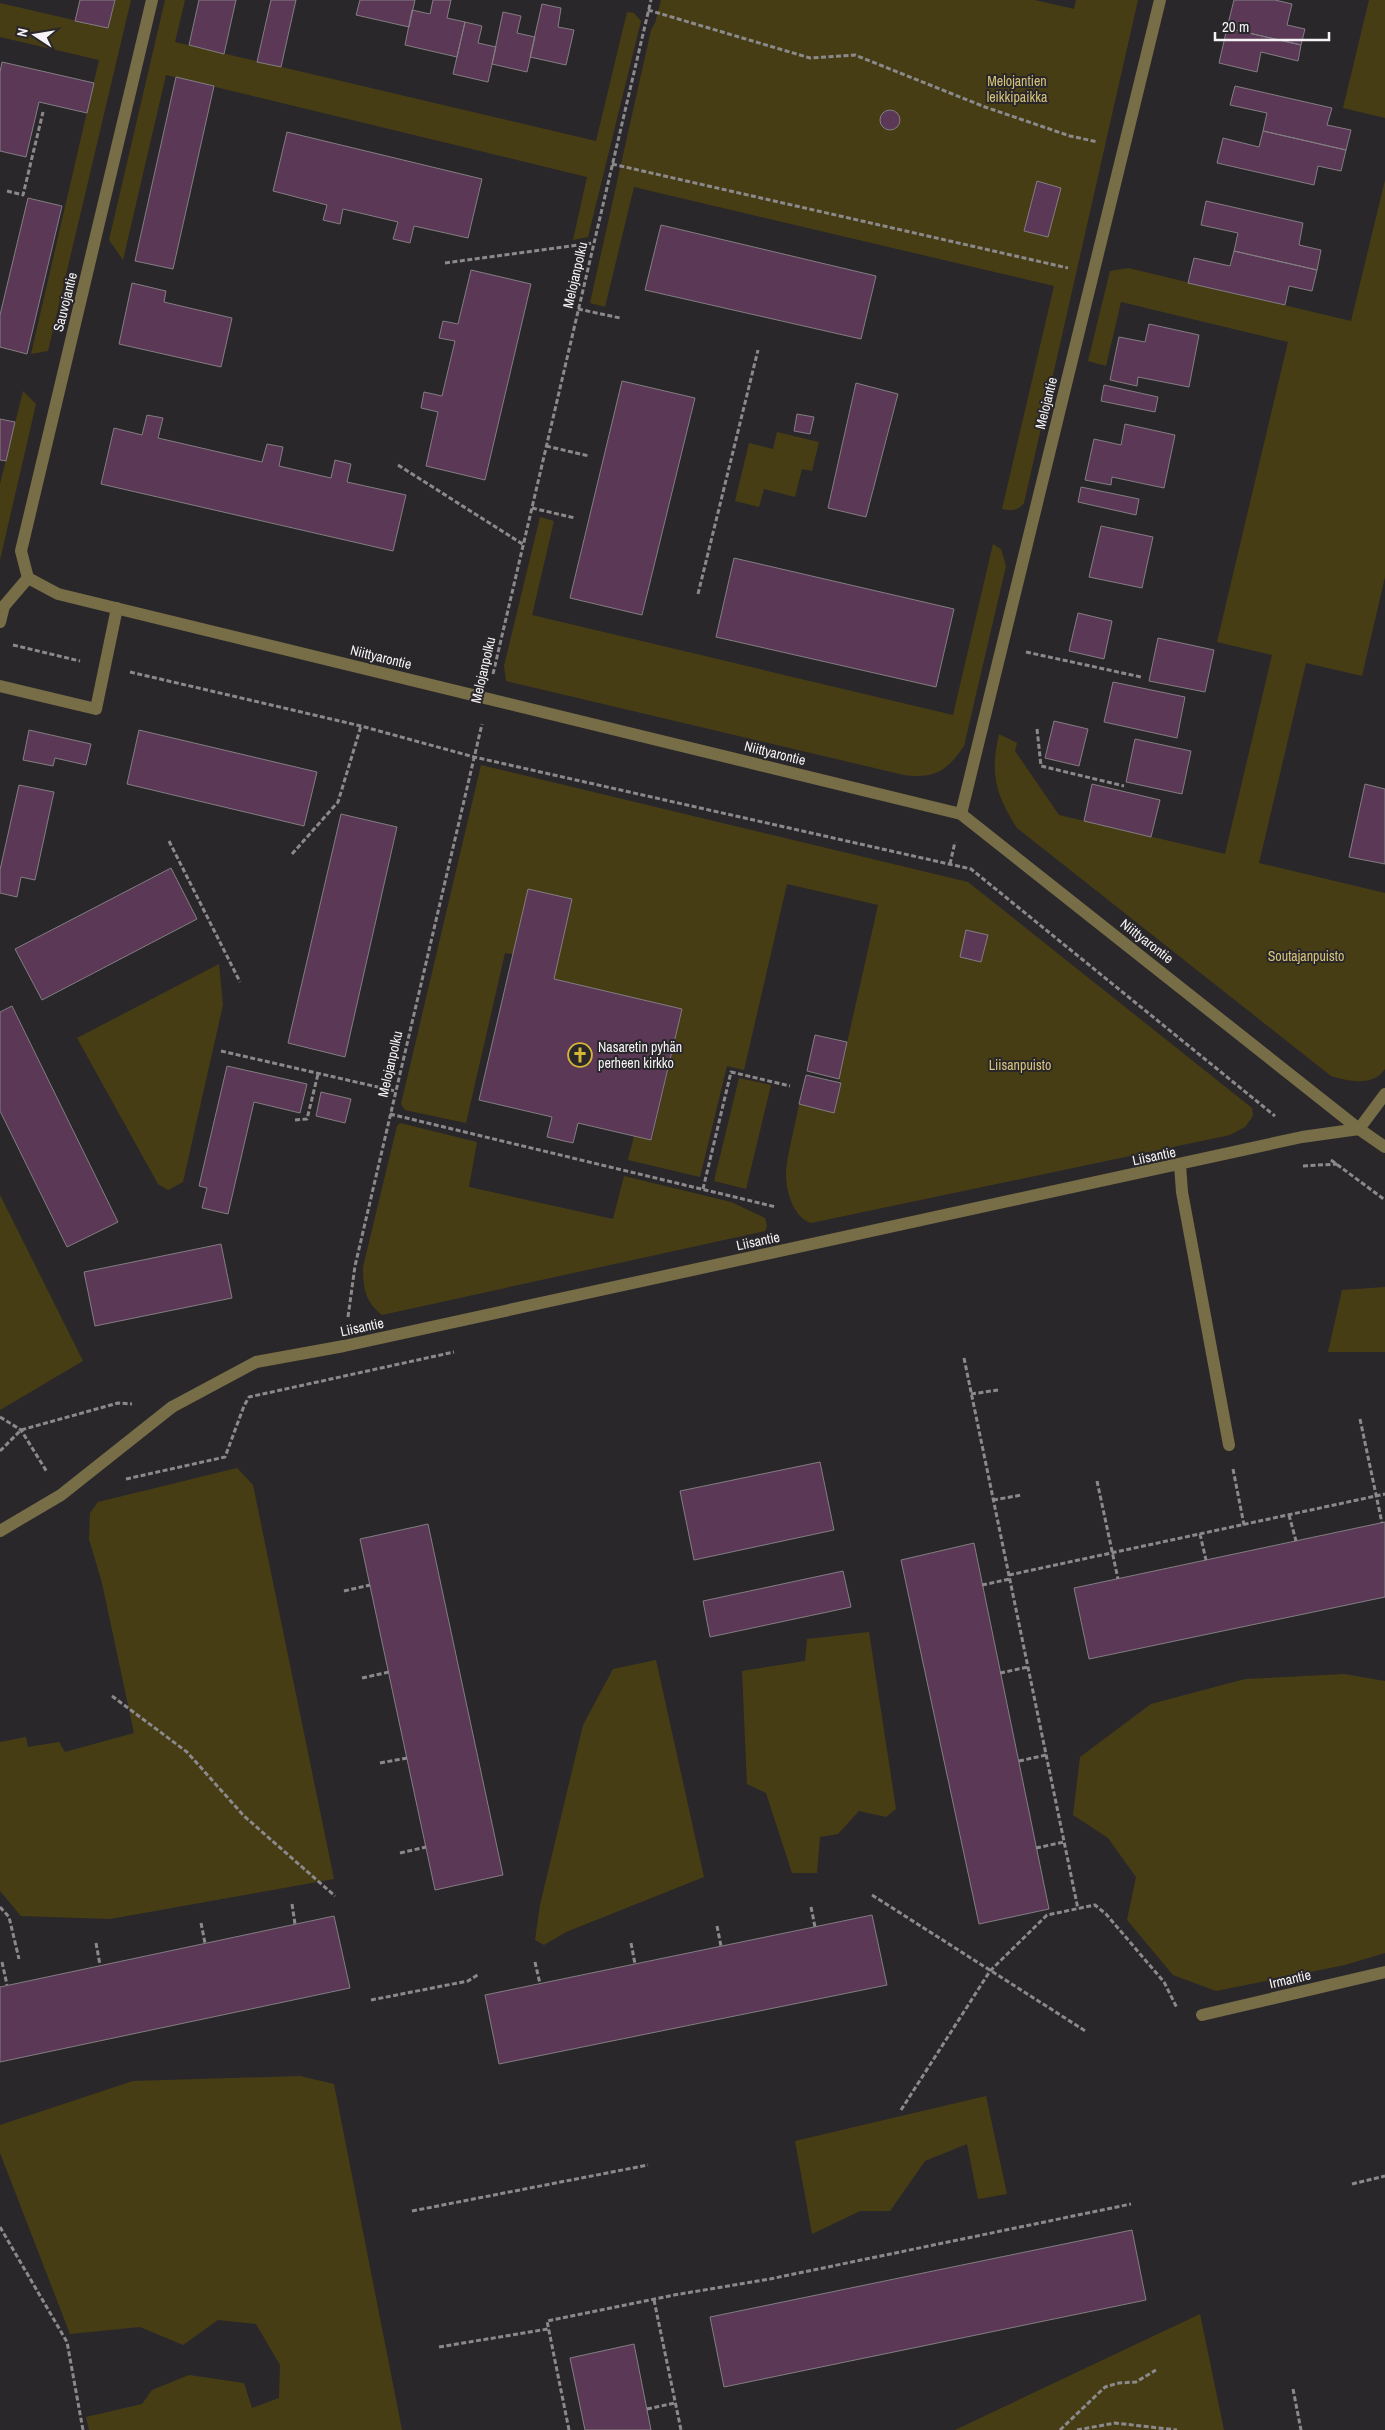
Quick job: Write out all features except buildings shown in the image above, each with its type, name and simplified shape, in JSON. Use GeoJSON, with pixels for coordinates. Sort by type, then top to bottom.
{"type":"FeatureCollection","features":[{"type":"Feature","properties":{"kind":"street","name":"Sauvojantie"},"geometry":{"type":"LineString","coordinates":[[28,578],[21,551],[152,0]]}},
{"type":"Feature","properties":{"kind":"street","name":"Melojantie"},"geometry":{"type":"LineString","coordinates":[[962,814],[1160,0]]}},
{"type":"Feature","properties":{"kind":"street","name":"Niittyarontie"},"geometry":{"type":"LineString","coordinates":[[28,578],[58,594],[962,814],[1359,1129],[1385,1146]]}},
{"type":"Feature","properties":{"kind":"street"},"geometry":{"type":"LineString","coordinates":[[0,622],[4,606],[28,578]]}},
{"type":"Feature","properties":{"kind":"street"},"geometry":{"type":"LineString","coordinates":[[0,686],[96,709],[116,608]]}},
{"type":"Feature","properties":{"kind":"street"},"geometry":{"type":"LineString","coordinates":[[1359,1129],[1385,1094]]}},
{"type":"Feature","properties":{"kind":"street","name":"Liisantie"},"geometry":{"type":"LineString","coordinates":[[0,1531],[61,1495],[172,1407],[256,1362],[344,1346],[1302,1138],[1359,1129]]}},
{"type":"Feature","properties":{"kind":"street"},"geometry":{"type":"LineString","coordinates":[[1180,1165],[1182,1192],[1229,1445]]}},
{"type":"Feature","properties":{"kind":"street","name":"Irmantie"},"geometry":{"type":"LineString","coordinates":[[1202,2015],[1385,1972]]}},
{"type":"Feature","properties":{"kind":"path","name":"Melojanpolku"},"geometry":{"type":"LineString","coordinates":[[344,1346],[354,1266],[651,0]]}},
{"type":"Feature","properties":{"kind":"path"},"geometry":{"type":"LineString","coordinates":[[648,10],[810,58],[855,55],[995,110],[1070,136],[1124,148]]}},
{"type":"Feature","properties":{"kind":"path"},"geometry":{"type":"LineString","coordinates":[[7,191],[23,195],[43,112]]}},
{"type":"Feature","properties":{"kind":"path"},"geometry":{"type":"LineString","coordinates":[[612,164],[1093,274]]}},
{"type":"Feature","properties":{"kind":"path"},"geometry":{"type":"LineString","coordinates":[[445,263],[594,244]]}},
{"type":"Feature","properties":{"kind":"path"},"geometry":{"type":"LineString","coordinates":[[578,309],[620,318]]}},
{"type":"Feature","properties":{"kind":"path"},"geometry":{"type":"LineString","coordinates":[[698,594],[758,350]]}},
{"type":"Feature","properties":{"kind":"path"},"geometry":{"type":"LineString","coordinates":[[546,446],[589,456]]}},
{"type":"Feature","properties":{"kind":"path"},"geometry":{"type":"LineString","coordinates":[[398,466],[524,545]]}},
{"type":"Feature","properties":{"kind":"path"},"geometry":{"type":"LineString","coordinates":[[532,508],[575,518]]}},
{"type":"Feature","properties":{"kind":"path"},"geometry":{"type":"LineString","coordinates":[[10,644],[361,726],[474,757],[971,869],[1302,1138],[1385,1200]]}},
{"type":"Feature","properties":{"kind":"path"},"geometry":{"type":"LineString","coordinates":[[1004,647],[1141,678]]}},
{"type":"Feature","properties":{"kind":"path"},"geometry":{"type":"LineString","coordinates":[[292,854],[338,802],[361,726]]}},
{"type":"Feature","properties":{"kind":"path"},"geometry":{"type":"LineString","coordinates":[[1037,729],[1040,766],[1124,786]]}},
{"type":"Feature","properties":{"kind":"path"},"geometry":{"type":"LineString","coordinates":[[168,841],[240,982]]}},
{"type":"Feature","properties":{"kind":"path"},"geometry":{"type":"LineString","coordinates":[[221,1051],[395,1092]]}},
{"type":"Feature","properties":{"kind":"path"},"geometry":{"type":"LineString","coordinates":[[704,1189],[731,1072],[790,1086]]}},
{"type":"Feature","properties":{"kind":"path"},"geometry":{"type":"LineString","coordinates":[[295,1120],[307,1119],[318,1074]]}},
{"type":"Feature","properties":{"kind":"path"},"geometry":{"type":"LineString","coordinates":[[390,1114],[776,1207]]}},
{"type":"Feature","properties":{"kind":"path"},"geometry":{"type":"LineString","coordinates":[[1298,1166],[1337,1164]]}},
{"type":"Feature","properties":{"kind":"path"},"geometry":{"type":"LineString","coordinates":[[118,1450],[126,1479],[225,1457],[249,1397],[462,1350]]}},
{"type":"Feature","properties":{"kind":"path"},"geometry":{"type":"LineString","coordinates":[[964,1358],[1078,1909]]}},
{"type":"Feature","properties":{"kind":"path"},"geometry":{"type":"LineString","coordinates":[[971,1394],[998,1390]]}},
{"type":"Feature","properties":{"kind":"path"},"geometry":{"type":"LineString","coordinates":[[0,1451],[21,1430],[118,1403],[172,1407]]}},
{"type":"Feature","properties":{"kind":"path"},"geometry":{"type":"LineString","coordinates":[[0,1417],[21,1430],[61,1495]]}},
{"type":"Feature","properties":{"kind":"path"},"geometry":{"type":"LineString","coordinates":[[1360,1419],[1382,1523]]}},
{"type":"Feature","properties":{"kind":"path"},"geometry":{"type":"LineString","coordinates":[[1229,1445],[1244,1525]]}},
{"type":"Feature","properties":{"kind":"path"},"geometry":{"type":"LineString","coordinates":[[1097,1481],[1118,1579]]}},
{"type":"Feature","properties":{"kind":"path"},"geometry":{"type":"LineString","coordinates":[[982,1585],[1112,1553],[1385,1494]]}},
{"type":"Feature","properties":{"kind":"path"},"geometry":{"type":"LineString","coordinates":[[993,1500],[1022,1495]]}},
{"type":"Feature","properties":{"kind":"path"},"geometry":{"type":"LineString","coordinates":[[1290,1515],[1296,1541]]}},
{"type":"Feature","properties":{"kind":"path"},"geometry":{"type":"LineString","coordinates":[[1200,1534],[1206,1560]]}},
{"type":"Feature","properties":{"kind":"path"},"geometry":{"type":"LineString","coordinates":[[344,1591],[370,1585]]}},
{"type":"Feature","properties":{"kind":"path"},"geometry":{"type":"LineString","coordinates":[[1000,1673],[1028,1667]]}},
{"type":"Feature","properties":{"kind":"path"},"geometry":{"type":"LineString","coordinates":[[362,1678],[389,1672]]}},
{"type":"Feature","properties":{"kind":"path"},"geometry":{"type":"LineString","coordinates":[[112,1696],[187,1752],[244,1816],[335,1896]]}},
{"type":"Feature","properties":{"kind":"path"},"geometry":{"type":"LineString","coordinates":[[1018,1761],[1046,1755]]}},
{"type":"Feature","properties":{"kind":"path"},"geometry":{"type":"LineString","coordinates":[[380,1763],[407,1758]]}},
{"type":"Feature","properties":{"kind":"path"},"geometry":{"type":"LineString","coordinates":[[1036,1848],[1064,1842]]}},
{"type":"Feature","properties":{"kind":"path"},"geometry":{"type":"LineString","coordinates":[[400,1853],[426,1847]]}},
{"type":"Feature","properties":{"kind":"path"},"geometry":{"type":"LineString","coordinates":[[872,1895],[1087,2032]]}},
{"type":"Feature","properties":{"kind":"path"},"geometry":{"type":"LineString","coordinates":[[292,1904],[296,1924]]}},
{"type":"Feature","properties":{"kind":"path"},"geometry":{"type":"LineString","coordinates":[[901,2110],[990,1970],[1047,1915],[1095,1905],[1106,1914],[1164,1982],[1177,2009]]}},
{"type":"Feature","properties":{"kind":"path"},"geometry":{"type":"LineString","coordinates":[[0,1907],[9,1917],[19,1959]]}},
{"type":"Feature","properties":{"kind":"path"},"geometry":{"type":"LineString","coordinates":[[811,1907],[815,1927]]}},
{"type":"Feature","properties":{"kind":"path"},"geometry":{"type":"LineString","coordinates":[[201,1922],[205,1943]]}},
{"type":"Feature","properties":{"kind":"path"},"geometry":{"type":"LineString","coordinates":[[717,1926],[721,1946]]}},
{"type":"Feature","properties":{"kind":"path"},"geometry":{"type":"LineString","coordinates":[[96,1943],[100,1965]]}},
{"type":"Feature","properties":{"kind":"path"},"geometry":{"type":"LineString","coordinates":[[631,1943],[635,1964]]}},
{"type":"Feature","properties":{"kind":"path"},"geometry":{"type":"LineString","coordinates":[[2,1962],[6,1985]]}},
{"type":"Feature","properties":{"kind":"path"},"geometry":{"type":"LineString","coordinates":[[535,1962],[540,1984]]}},
{"type":"Feature","properties":{"kind":"path"},"geometry":{"type":"LineString","coordinates":[[371,2000],[468,1981],[480,1974]]}},
{"type":"Feature","properties":{"kind":"path"},"geometry":{"type":"LineString","coordinates":[[412,2211],[648,2165]]}},
{"type":"Feature","properties":{"kind":"path"},"geometry":{"type":"LineString","coordinates":[[1352,2184],[1385,2176]]}},
{"type":"Feature","properties":{"kind":"path"},"geometry":{"type":"LineString","coordinates":[[569,2430],[547,2322],[770,2279],[1130,2204]]}},
{"type":"Feature","properties":{"kind":"path"},"geometry":{"type":"LineString","coordinates":[[0,2227],[67,2342],[83,2430]]}},
{"type":"Feature","properties":{"kind":"path"},"geometry":{"type":"LineString","coordinates":[[654,2300],[681,2430]]}},
{"type":"Feature","properties":{"kind":"path"},"geometry":{"type":"LineString","coordinates":[[439,2347],[548,2329]]}},
{"type":"Feature","properties":{"kind":"path"},"geometry":{"type":"LineString","coordinates":[[1060,2430],[1105,2387],[1118,2383],[1136,2382],[1156,2370]]}},
{"type":"Feature","properties":{"kind":"path"},"geometry":{"type":"LineString","coordinates":[[1293,2389],[1301,2430]]}},
{"type":"Feature","properties":{"kind":"path"},"geometry":{"type":"LineString","coordinates":[[647,2409],[675,2403]]}},
{"type":"Feature","properties":{"kind":"path"},"geometry":{"type":"LineString","coordinates":[[1077,2430],[1115,2423],[1177,2430]]}},
{"type":"Feature","properties":{"kind":"green space"},"geometry":{"type":"Polygon","coordinates":[[[115,0],[131,0],[48,351],[31,354],[99,60],[0,37],[0,3],[108,28],[115,0]]]}},
{"type":"Feature","properties":{"kind":"green space"},"geometry":{"type":"Polygon","coordinates":[[[165,0],[185,0],[175,42],[596,141],[627,12],[634,13],[641,21],[588,237],[573,240],[587,177],[166,75],[123,260],[109,240],[165,0]]]}},
{"type":"Feature","properties":{"kind":"green space","name":"Melojantien leikkipaikka"},"geometry":{"type":"Polygon","coordinates":[[[661,0],[1035,0],[1074,9],[1076,0],[1138,0],[1024,503],[1019,508],[1012,510],[1002,509],[1054,286],[634,187],[605,307],[590,303],[651,30],[655,23],[661,0]]]}},
{"type":"Feature","properties":{"kind":"green space"},"geometry":{"type":"Polygon","coordinates":[[[1369,0],[1385,0],[1385,118],[1343,108],[1369,0]]]}},
{"type":"Feature","properties":{"kind":"green space","name":"Soutajanpuisto"},"geometry":{"type":"Polygon","coordinates":[[[1385,180],[1385,577],[1362,676],[1306,663],[1259,863],[1385,893],[1385,1069],[1374,1078],[1352,1081],[1331,1076],[1017,828],[999,794],[996,783],[995,760],[999,734],[1017,743],[1015,751],[1059,815],[1225,854],[1272,655],[1217,642],[1288,342],[1121,302],[1106,366],[1088,361],[1110,271],[1128,268],[1351,321],[1385,180]]]}},
{"type":"Feature","properties":{"kind":"green space"},"geometry":{"type":"Polygon","coordinates":[[[23,391],[36,404],[0,560],[0,484],[23,391]]]}},
{"type":"Feature","properties":{"kind":"green space"},"geometry":{"type":"Polygon","coordinates":[[[777,432],[819,442],[812,471],[802,469],[795,497],[764,489],[759,507],[735,501],[749,443],[773,449],[777,432]]]}},
{"type":"Feature","properties":{"kind":"green space"},"geometry":{"type":"Polygon","coordinates":[[[540,517],[554,521],[532,615],[953,715],[993,544],[1001,549],[1006,566],[964,746],[952,762],[939,771],[924,776],[904,775],[506,681],[504,666],[540,517]]]}},
{"type":"Feature","properties":{"kind":"green space","name":"Liisanpuisto"},"geometry":{"type":"Polygon","coordinates":[[[481,765],[968,882],[1252,1108],[1253,1116],[1245,1127],[1230,1135],[811,1223],[800,1216],[792,1204],[786,1175],[799,1104],[834,1112],[841,1083],[839,1079],[878,905],[787,884],[744,1070],[727,1066],[700,1177],[628,1160],[634,1136],[652,1140],[682,1009],[554,979],[572,900],[528,889],[513,954],[505,953],[466,1123],[405,1110],[401,1104],[481,765]]]}},
{"type":"Feature","properties":{"kind":"green space"},"geometry":{"type":"Polygon","coordinates":[[[219,964],[223,1005],[183,1182],[168,1190],[158,1184],[77,1038],[219,964]]]}},
{"type":"Feature","properties":{"kind":"green space"},"geometry":{"type":"Polygon","coordinates":[[[739,1078],[771,1085],[746,1189],[714,1181],[739,1078]]]}},
{"type":"Feature","properties":{"kind":"green space"},"geometry":{"type":"Polygon","coordinates":[[[400,1123],[477,1142],[469,1187],[613,1219],[624,1176],[731,1202],[765,1218],[767,1226],[765,1231],[382,1315],[372,1305],[366,1294],[363,1267],[397,1126],[400,1123]]]}},
{"type":"Feature","properties":{"kind":"green space"},"geometry":{"type":"Polygon","coordinates":[[[0,1195],[83,1361],[0,1410],[0,1195]]]}},
{"type":"Feature","properties":{"kind":"green space"},"geometry":{"type":"Polygon","coordinates":[[[1385,1287],[1385,1352],[1328,1352],[1342,1290],[1385,1287]]]}},
{"type":"Feature","properties":{"kind":"green space"},"geometry":{"type":"Polygon","coordinates":[[[237,1468],[253,1485],[334,1879],[110,1919],[21,1916],[0,1891],[0,1742],[26,1737],[28,1747],[59,1742],[65,1752],[134,1733],[102,1583],[89,1539],[90,1513],[98,1502],[237,1468]]]}},
{"type":"Feature","properties":{"kind":"green space"},"geometry":{"type":"Polygon","coordinates":[[[869,1632],[896,1809],[886,1817],[859,1811],[838,1834],[820,1837],[817,1873],[792,1873],[766,1793],[747,1784],[742,1671],[805,1661],[807,1639],[869,1632]]]}},
{"type":"Feature","properties":{"kind":"green space"},"geometry":{"type":"Polygon","coordinates":[[[656,1660],[704,1877],[566,1932],[544,1945],[535,1940],[540,1905],[583,1725],[613,1669],[656,1660]]]}},
{"type":"Feature","properties":{"kind":"green space"},"geometry":{"type":"Polygon","coordinates":[[[1344,1674],[1385,1681],[1385,1953],[1345,1965],[1216,1991],[1173,1975],[1127,1920],[1136,1877],[1108,1838],[1073,1815],[1080,1757],[1151,1704],[1245,1679],[1344,1674]]]}},
{"type":"Feature","properties":{"kind":"green space"},"geometry":{"type":"Polygon","coordinates":[[[300,2076],[334,2084],[402,2430],[89,2430],[86,2417],[142,2404],[152,2390],[189,2375],[244,2383],[252,2408],[279,2398],[280,2365],[256,2324],[218,2320],[183,2345],[140,2327],[70,2334],[0,2153],[0,2125],[133,2081],[300,2076]]]}},
{"type":"Feature","properties":{"kind":"green space"},"geometry":{"type":"Polygon","coordinates":[[[986,2096],[1007,2194],[978,2199],[967,2144],[925,2161],[890,2211],[860,2211],[812,2234],[795,2141],[986,2096]]]}},
{"type":"Feature","properties":{"kind":"green space"},"geometry":{"type":"Polygon","coordinates":[[[1200,2314],[1224,2430],[955,2430],[1200,2314]]]}},
{"type":"Feature","properties":{"kind":"place","name":"Nasaretin pyhän perheen kirkko"},"geometry":{"type":"Point","coordinates":[580,1055]}}]}
